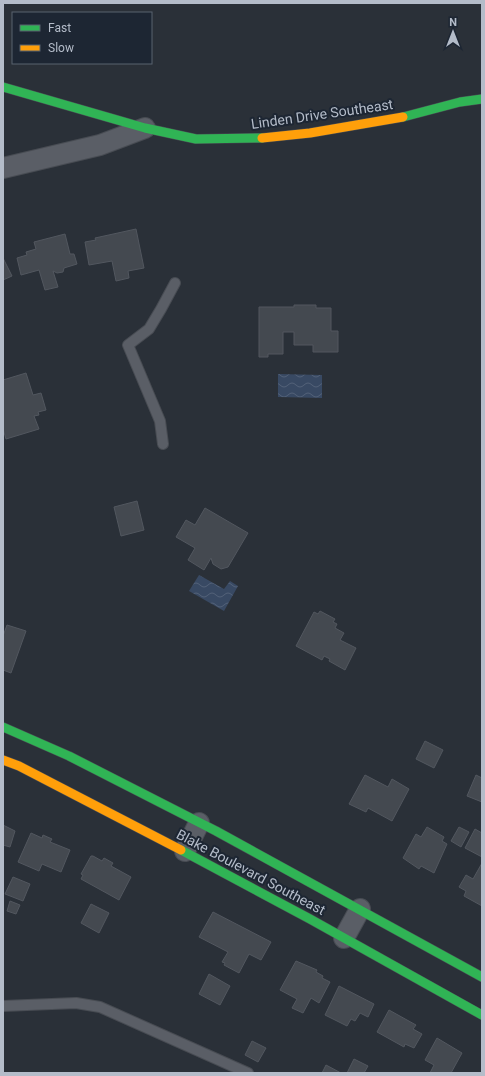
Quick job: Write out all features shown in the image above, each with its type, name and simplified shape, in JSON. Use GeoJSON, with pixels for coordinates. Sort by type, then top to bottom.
{"type":"FeatureCollection","features":[{"type":"Feature","properties":{"kind":"street","name":"Linden Drive Southeast"},"geometry":{"type":"LineString","coordinates":[[3,87],[145,128],[196,139],[252,139],[310,133],[400,118],[460,102],[482,99]]}},
{"type":"Feature","properties":{"kind":"street"},"geometry":{"type":"LineString","coordinates":[[3,168],[100,145],[145,128]]}},
{"type":"Feature","properties":{"kind":"street","name":"Blake Boulevard Southeast"},"geometry":{"type":"LineString","coordinates":[[3,727],[59,750],[199,823],[360,909],[482,977]]}},
{"type":"Feature","properties":{"kind":"street","name":"Blake Boulevard Southeast"},"geometry":{"type":"LineString","coordinates":[[3,760],[19,766],[185,851],[482,1015]]}},
{"type":"Feature","properties":{"kind":"street"},"geometry":{"type":"LineString","coordinates":[[185,851],[199,823]]}},
{"type":"Feature","properties":{"kind":"street"},"geometry":{"type":"LineString","coordinates":[[344,938],[360,909]]}},
{"type":"Feature","properties":{"kind":"lane"},"geometry":{"type":"LineString","coordinates":[[163,444],[160,421],[128,345],[149,329],[162,309],[175,283]]}},
{"type":"Feature","properties":{"kind":"lane"},"geometry":{"type":"LineString","coordinates":[[3,1006],[76,1003],[100,1007],[248,1073]]}},
{"type":"Feature","properties":{"kind":"water"},"geometry":{"type":"Polygon","coordinates":[[[278,374],[322,375],[322,398],[278,397],[278,374]]]}},
{"type":"Feature","properties":{"kind":"water"},"geometry":{"type":"Polygon","coordinates":[[[199,575],[224,589],[230,581],[238,586],[224,611],[189,591],[199,575]]]}},
{"type":"Feature","properties":{"kind":"building"},"geometry":{"type":"Polygon","coordinates":[[[136,229],[144,268],[128,271],[129,278],[116,281],[112,261],[89,265],[85,242],[96,240],[95,238],[136,229]]]}},
{"type":"Feature","properties":{"kind":"building"},"geometry":{"type":"Polygon","coordinates":[[[65,234],[70,254],[74,254],[77,264],[64,268],[63,272],[57,273],[53,271],[58,287],[45,290],[39,270],[21,275],[17,258],[27,255],[26,252],[36,249],[34,242],[65,234]]]}},
{"type":"Feature","properties":{"kind":"building"},"geometry":{"type":"Polygon","coordinates":[[[3,258],[12,276],[3,280],[3,258]]]}},
{"type":"Feature","properties":{"kind":"building"},"geometry":{"type":"Polygon","coordinates":[[[294,305],[316,305],[316,308],[331,308],[331,331],[338,331],[338,352],[313,352],[313,345],[294,345],[294,332],[283,332],[283,354],[268,354],[268,357],[259,357],[259,307],[294,307],[294,305]]]}},
{"type":"Feature","properties":{"kind":"building"},"geometry":{"type":"Polygon","coordinates":[[[26,373],[33,395],[41,393],[46,410],[38,412],[39,415],[34,416],[39,429],[6,439],[3,429],[3,380],[26,373]]]}},
{"type":"Feature","properties":{"kind":"building"},"geometry":{"type":"Polygon","coordinates":[[[137,501],[144,530],[121,536],[114,507],[137,501]]]}},
{"type":"Feature","properties":{"kind":"building"},"geometry":{"type":"Polygon","coordinates":[[[205,508],[248,533],[228,567],[221,569],[213,564],[211,558],[204,570],[188,560],[195,548],[176,537],[186,520],[195,525],[205,508]]]}},
{"type":"Feature","properties":{"kind":"building"},"geometry":{"type":"Polygon","coordinates":[[[320,611],[335,619],[333,622],[337,624],[335,628],[344,633],[340,640],[356,648],[345,670],[329,661],[330,659],[324,656],[322,660],[296,646],[314,612],[318,614],[320,611]]]}},
{"type":"Feature","properties":{"kind":"building"},"geometry":{"type":"Polygon","coordinates":[[[7,625],[26,631],[11,673],[3,670],[3,636],[7,625]]]}},
{"type":"Feature","properties":{"kind":"building"},"geometry":{"type":"Polygon","coordinates":[[[425,741],[443,750],[434,768],[416,759],[425,741]]]}},
{"type":"Feature","properties":{"kind":"building"},"geometry":{"type":"Polygon","coordinates":[[[365,775],[388,787],[392,779],[409,789],[392,821],[368,808],[366,812],[349,804],[365,775]]]}},
{"type":"Feature","properties":{"kind":"building"},"geometry":{"type":"Polygon","coordinates":[[[476,775],[482,778],[482,802],[467,796],[476,775]]]}},
{"type":"Feature","properties":{"kind":"building"},"geometry":{"type":"Polygon","coordinates":[[[3,825],[15,831],[10,847],[3,845],[3,825]]]}},
{"type":"Feature","properties":{"kind":"building"},"geometry":{"type":"Polygon","coordinates":[[[427,827],[444,837],[442,841],[447,844],[434,873],[421,866],[419,869],[403,858],[416,834],[421,837],[427,827]]]}},
{"type":"Feature","properties":{"kind":"building"},"geometry":{"type":"Polygon","coordinates":[[[459,827],[469,832],[461,847],[451,841],[459,827]]]}},
{"type":"Feature","properties":{"kind":"building"},"geometry":{"type":"Polygon","coordinates":[[[475,829],[482,833],[482,857],[465,848],[475,829]]]}},
{"type":"Feature","properties":{"kind":"building"},"geometry":{"type":"Polygon","coordinates":[[[31,833],[42,838],[43,835],[52,839],[50,842],[70,850],[61,872],[42,864],[39,871],[18,862],[31,833]]]}},
{"type":"Feature","properties":{"kind":"building"},"geometry":{"type":"Polygon","coordinates":[[[91,856],[102,861],[104,858],[113,863],[111,866],[131,877],[119,900],[81,879],[83,875],[81,874],[91,856]]]}},
{"type":"Feature","properties":{"kind":"building"},"geometry":{"type":"Polygon","coordinates":[[[482,863],[482,906],[464,896],[466,891],[459,887],[466,875],[473,879],[482,863]]]}},
{"type":"Feature","properties":{"kind":"building"},"geometry":{"type":"Polygon","coordinates":[[[13,877],[30,884],[23,901],[5,894],[13,877]]]}},
{"type":"Feature","properties":{"kind":"building"},"geometry":{"type":"Polygon","coordinates":[[[10,901],[20,905],[16,914],[7,911],[10,901]]]}},
{"type":"Feature","properties":{"kind":"building"},"geometry":{"type":"Polygon","coordinates":[[[91,904],[109,913],[99,933],[81,923],[91,904]]]}},
{"type":"Feature","properties":{"kind":"building"},"geometry":{"type":"Polygon","coordinates":[[[213,912],[271,942],[261,960],[249,954],[239,973],[224,965],[225,963],[222,962],[228,952],[199,937],[213,912]]]}},
{"type":"Feature","properties":{"kind":"building"},"geometry":{"type":"Polygon","coordinates":[[[296,961],[317,970],[316,972],[323,976],[322,978],[330,982],[319,1003],[311,998],[303,1013],[292,1008],[297,999],[280,990],[296,961]]]}},
{"type":"Feature","properties":{"kind":"building"},"geometry":{"type":"Polygon","coordinates":[[[209,974],[230,986],[220,1005],[199,994],[209,974]]]}},
{"type":"Feature","properties":{"kind":"building"},"geometry":{"type":"Polygon","coordinates":[[[339,986],[374,1004],[368,1017],[360,1013],[355,1021],[351,1019],[347,1026],[325,1015],[339,986]]]}},
{"type":"Feature","properties":{"kind":"building"},"geometry":{"type":"Polygon","coordinates":[[[389,1010],[416,1025],[413,1029],[422,1034],[414,1048],[405,1044],[404,1047],[377,1032],[389,1010]]]}},
{"type":"Feature","properties":{"kind":"building"},"geometry":{"type":"Polygon","coordinates":[[[437,1038],[462,1053],[451,1073],[430,1073],[434,1065],[425,1060],[437,1038]]]}},
{"type":"Feature","properties":{"kind":"building"},"geometry":{"type":"Polygon","coordinates":[[[252,1041],[266,1048],[258,1062],[245,1055],[252,1041]]]}},
{"type":"Feature","properties":{"kind":"building"},"geometry":{"type":"Polygon","coordinates":[[[354,1059],[368,1066],[364,1073],[347,1073],[354,1059]]]}},
{"type":"Feature","properties":{"kind":"building"},"geometry":{"type":"Polygon","coordinates":[[[326,1065],[341,1073],[322,1073],[326,1065]]]}},
{"type":"Feature","properties":{"kind":"traffic: fast"},"geometry":{"type":"LineString","coordinates":[[3,87],[145,128],[196,139],[262,138]]}},
{"type":"Feature","properties":{"kind":"traffic: fast"},"geometry":{"type":"LineString","coordinates":[[403,117],[460,102],[482,99]]}},
{"type":"Feature","properties":{"kind":"traffic: fast"},"geometry":{"type":"LineString","coordinates":[[3,727],[69,756],[216,831],[482,977]]}},
{"type":"Feature","properties":{"kind":"traffic: fast"},"geometry":{"type":"LineString","coordinates":[[181,850],[310,919],[482,1015]]}},
{"type":"Feature","properties":{"kind":"traffic: slow"},"geometry":{"type":"LineString","coordinates":[[262,138],[310,133],[403,117]]}},
{"type":"Feature","properties":{"kind":"traffic: slow"},"geometry":{"type":"LineString","coordinates":[[3,760],[19,766],[181,850]]}}]}
